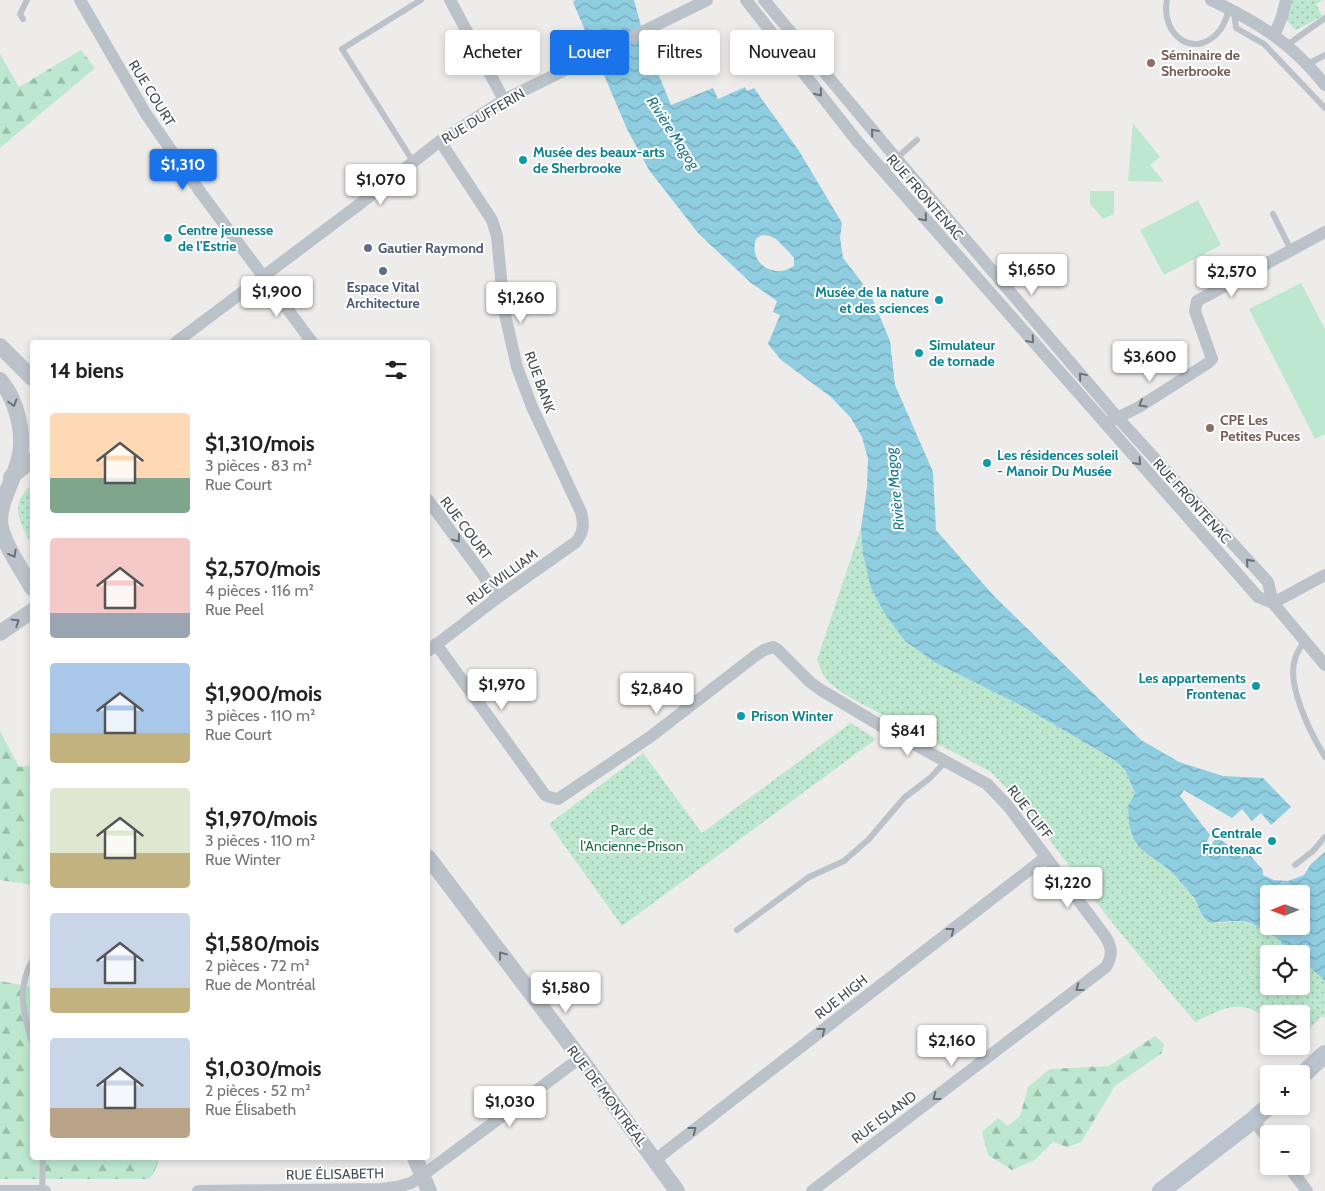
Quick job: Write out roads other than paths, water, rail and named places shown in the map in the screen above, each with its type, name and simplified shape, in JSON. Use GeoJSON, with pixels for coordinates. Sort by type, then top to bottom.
{"type":"FeatureCollection","features":[{"type":"Feature","properties":{"kind":"main road"},"geometry":{"type":"LineString","coordinates":[[1310,1068],[1325,1054]]}},
{"type":"Feature","properties":{"kind":"main road"},"geometry":{"type":"LineString","coordinates":[[1161,1191],[1260,1114]]}},
{"type":"Feature","properties":{"kind":"street","name":"RUE COURT"},"geometry":{"type":"LineString","coordinates":[[80,0],[146,114],[201,193],[311,340]]}},
{"type":"Feature","properties":{"kind":"street"},"geometry":{"type":"LineString","coordinates":[[450,0],[504,100]]}},
{"type":"Feature","properties":{"kind":"street","name":"RUE DUFFERIN"},"geometry":{"type":"LineString","coordinates":[[179,340],[414,163],[440,141],[504,100],[707,0]]}},
{"type":"Feature","properties":{"kind":"street","name":"RUE FRONTENAC"},"geometry":{"type":"LineString","coordinates":[[746,0],[833,111],[883,170],[1258,597],[1273,603]]}},
{"type":"Feature","properties":{"kind":"street","name":"RUE FRONTENAC"},"geometry":{"type":"LineString","coordinates":[[764,0],[1117,417],[1268,582],[1273,603],[1325,665]]}},
{"type":"Feature","properties":{"kind":"street"},"geometry":{"type":"LineString","coordinates":[[1212,0],[1232,9],[1275,34],[1308,64],[1325,85]]}},
{"type":"Feature","properties":{"kind":"street"},"geometry":{"type":"LineString","coordinates":[[1275,34],[1286,0]]}},
{"type":"Feature","properties":{"kind":"street","name":"RUE BANK"},"geometry":{"type":"LineString","coordinates":[[440,141],[492,220],[497,236],[504,310],[517,366],[532,407],[584,521]]}},
{"type":"Feature","properties":{"kind":"street"},"geometry":{"type":"LineString","coordinates":[[1105,424],[1139,407],[1208,364],[1212,359],[1195,311],[1197,301],[1325,232]]}},
{"type":"Feature","properties":{"kind":"street"},"geometry":{"type":"LineString","coordinates":[[0,346],[30,376]]}},
{"type":"Feature","properties":{"kind":"street"},"geometry":{"type":"LineString","coordinates":[[0,380],[11,395],[20,430],[21,446],[7,480],[0,511],[0,524],[4,538],[30,584]]}},
{"type":"Feature","properties":{"kind":"street"},"geometry":{"type":"LineString","coordinates":[[7,480],[30,462]]}},
{"type":"Feature","properties":{"kind":"street","name":"RUE COURT"},"geometry":{"type":"LineString","coordinates":[[430,503],[498,598]]}},
{"type":"Feature","properties":{"kind":"street","name":"RUE WILLIAM"},"geometry":{"type":"LineString","coordinates":[[432,648],[576,542],[584,529],[584,521]]}},
{"type":"Feature","properties":{"kind":"street"},"geometry":{"type":"LineString","coordinates":[[1273,603],[1325,575]]}},
{"type":"Feature","properties":{"kind":"street"},"geometry":{"type":"LineString","coordinates":[[0,633],[30,612]]}},
{"type":"Feature","properties":{"kind":"street","name":"RUE CLIFF"},"geometry":{"type":"LineString","coordinates":[[432,648],[546,795],[549,798],[558,799],[650,737],[764,650],[773,648],[778,650],[810,682],[822,690],[888,730],[987,784],[998,795],[1105,936],[1111,945],[1111,954]]}},
{"type":"Feature","properties":{"kind":"street","name":"RUE HIGH"},"geometry":{"type":"LineString","coordinates":[[655,1160],[1046,857]]}},
{"type":"Feature","properties":{"kind":"street","name":"RUE DE MONTRÉAL"},"geometry":{"type":"LineString","coordinates":[[430,860],[580,1058],[677,1191]]}},
{"type":"Feature","properties":{"kind":"street","name":"RUE ISLAND"},"geometry":{"type":"LineString","coordinates":[[812,1191],[1106,967],[1111,954]]}},
{"type":"Feature","properties":{"kind":"street","name":"RUE ÉLISABETH"},"geometry":{"type":"LineString","coordinates":[[198,1191],[381,1189],[404,1185],[423,1175],[580,1058]]}},
{"type":"Feature","properties":{"kind":"street"},"geometry":{"type":"LineString","coordinates":[[1253,1120],[1260,1129]]}},
{"type":"Feature","properties":{"kind":"street"},"geometry":{"type":"LineString","coordinates":[[416,1160],[429,1191]]}},
{"type":"Feature","properties":{"kind":"street"},"geometry":{"type":"LineString","coordinates":[[1295,1175],[1307,1191]]}},
{"type":"Feature","properties":{"kind":"street"},"geometry":{"type":"LineString","coordinates":[[0,1191],[43,1191]]}},
{"type":"Feature","properties":{"kind":"lane"},"geometry":{"type":"LineString","coordinates":[[23,19],[20,14],[27,0]]}},
{"type":"Feature","properties":{"kind":"lane"},"geometry":{"type":"LineString","coordinates":[[414,163],[342,49],[421,0]]}},
{"type":"Feature","properties":{"kind":"lane"},"geometry":{"type":"LineString","coordinates":[[1167,0],[1165,16],[1172,31],[1177,38],[1193,44],[1208,40],[1221,30],[1232,9]]}},
{"type":"Feature","properties":{"kind":"lane"},"geometry":{"type":"LineString","coordinates":[[1232,9],[1236,28],[1264,44],[1325,108]]}},
{"type":"Feature","properties":{"kind":"lane"},"geometry":{"type":"LineString","coordinates":[[1286,45],[1325,18]]}},
{"type":"Feature","properties":{"kind":"lane"},"geometry":{"type":"LineString","coordinates":[[1308,64],[1325,55]]}},
{"type":"Feature","properties":{"kind":"lane"},"geometry":{"type":"LineString","coordinates":[[883,170],[917,140]]}},
{"type":"Feature","properties":{"kind":"lane"},"geometry":{"type":"LineString","coordinates":[[1273,214],[1291,250]]}},
{"type":"Feature","properties":{"kind":"lane"},"geometry":{"type":"LineString","coordinates":[[1304,641],[1294,659],[1294,688],[1316,742],[1325,757]]}},
{"type":"Feature","properties":{"kind":"lane"},"geometry":{"type":"LineString","coordinates":[[737,930],[809,877],[844,861],[869,839],[904,798],[930,778],[946,761]]}},
{"type":"Feature","properties":{"kind":"lane"},"geometry":{"type":"LineString","coordinates":[[1295,864],[1313,850],[1325,837]]}},
{"type":"Feature","properties":{"kind":"lane"},"geometry":{"type":"LineString","coordinates":[[30,965],[22,988],[24,1010],[30,1034]]}},
{"type":"Feature","properties":{"kind":"lane"},"geometry":{"type":"LineString","coordinates":[[43,1160],[43,1191]]}},
{"type":"Feature","properties":{"kind":"water","name":"Rivière Magog"},"geometry":{"type":"Polygon","coordinates":[[[575,0],[634,0],[642,30],[639,30],[639,75],[659,75],[671,105],[713,88],[718,99],[745,87],[747,91],[754,88],[799,151],[842,223],[840,238],[843,258],[870,293],[890,341],[895,385],[933,472],[936,530],[994,596],[1141,740],[1179,762],[1223,776],[1263,778],[1291,807],[1271,825],[1261,813],[1252,821],[1242,809],[1232,818],[1184,790],[1180,796],[1210,835],[1205,845],[1210,848],[1216,837],[1233,848],[1242,858],[1248,853],[1263,870],[1263,875],[1274,880],[1288,881],[1304,875],[1311,864],[1325,852],[1325,981],[1310,967],[1310,945],[1284,945],[1272,935],[1310,935],[1310,885],[1260,885],[1260,927],[1235,921],[1208,922],[1201,913],[1195,899],[1172,872],[1141,849],[1134,840],[1129,824],[1128,806],[1135,793],[1125,770],[1116,761],[1022,706],[936,663],[905,641],[885,614],[871,588],[863,554],[861,528],[867,487],[868,459],[862,437],[851,418],[831,397],[781,360],[768,344],[780,315],[773,312],[777,301],[751,283],[698,233],[649,170],[627,129],[604,75],[629,75],[629,30],[585,30],[573,2],[575,0]],[[762,235],[756,239],[755,248],[759,262],[764,267],[779,271],[794,266],[794,258],[776,239],[762,235]]]}},
{"type":"Feature","properties":{"kind":"place","name":"Séminaire de Sherbrooke"},"geometry":{"type":"Point","coordinates":[1151,63]}},
{"type":"Feature","properties":{"kind":"place","name":"Musée des beaux-arts de Sherbrooke"},"geometry":{"type":"Point","coordinates":[523,160]}},
{"type":"Feature","properties":{"kind":"place","name":"Centre jeunesse de l'Estrie"},"geometry":{"type":"Point","coordinates":[168,238]}},
{"type":"Feature","properties":{"kind":"place","name":"Gautier Raymond"},"geometry":{"type":"Point","coordinates":[368,248]}},
{"type":"Feature","properties":{"kind":"place","name":"Espace Vital Architecture"},"geometry":{"type":"Point","coordinates":[383,271]}},
{"type":"Feature","properties":{"kind":"place","name":"Musée de la nature et des sciences"},"geometry":{"type":"Point","coordinates":[939,300]}},
{"type":"Feature","properties":{"kind":"place","name":"Simulateur de tornade"},"geometry":{"type":"Point","coordinates":[919,353]}},
{"type":"Feature","properties":{"kind":"place","name":"CPE Les Petites Puces"},"geometry":{"type":"Point","coordinates":[1210,428]}},
{"type":"Feature","properties":{"kind":"place","name":"Les résidences soleil - Manoir Du Musée"},"geometry":{"type":"Point","coordinates":[987,463]}},
{"type":"Feature","properties":{"kind":"place","name":"Les appartements Frontenac"},"geometry":{"type":"Point","coordinates":[1256,686]}},
{"type":"Feature","properties":{"kind":"place","name":"Prison Winter"},"geometry":{"type":"Point","coordinates":[741,716]}},
{"type":"Feature","properties":{"kind":"place","name":"Centrale Frontenac"},"geometry":{"type":"Point","coordinates":[1272,841]}},
{"type":"Feature","properties":{"kind":"park label","name":"Parc de l'Ancienne-Prison"},"geometry":{"type":"Point","coordinates":[632,838]}}]}
